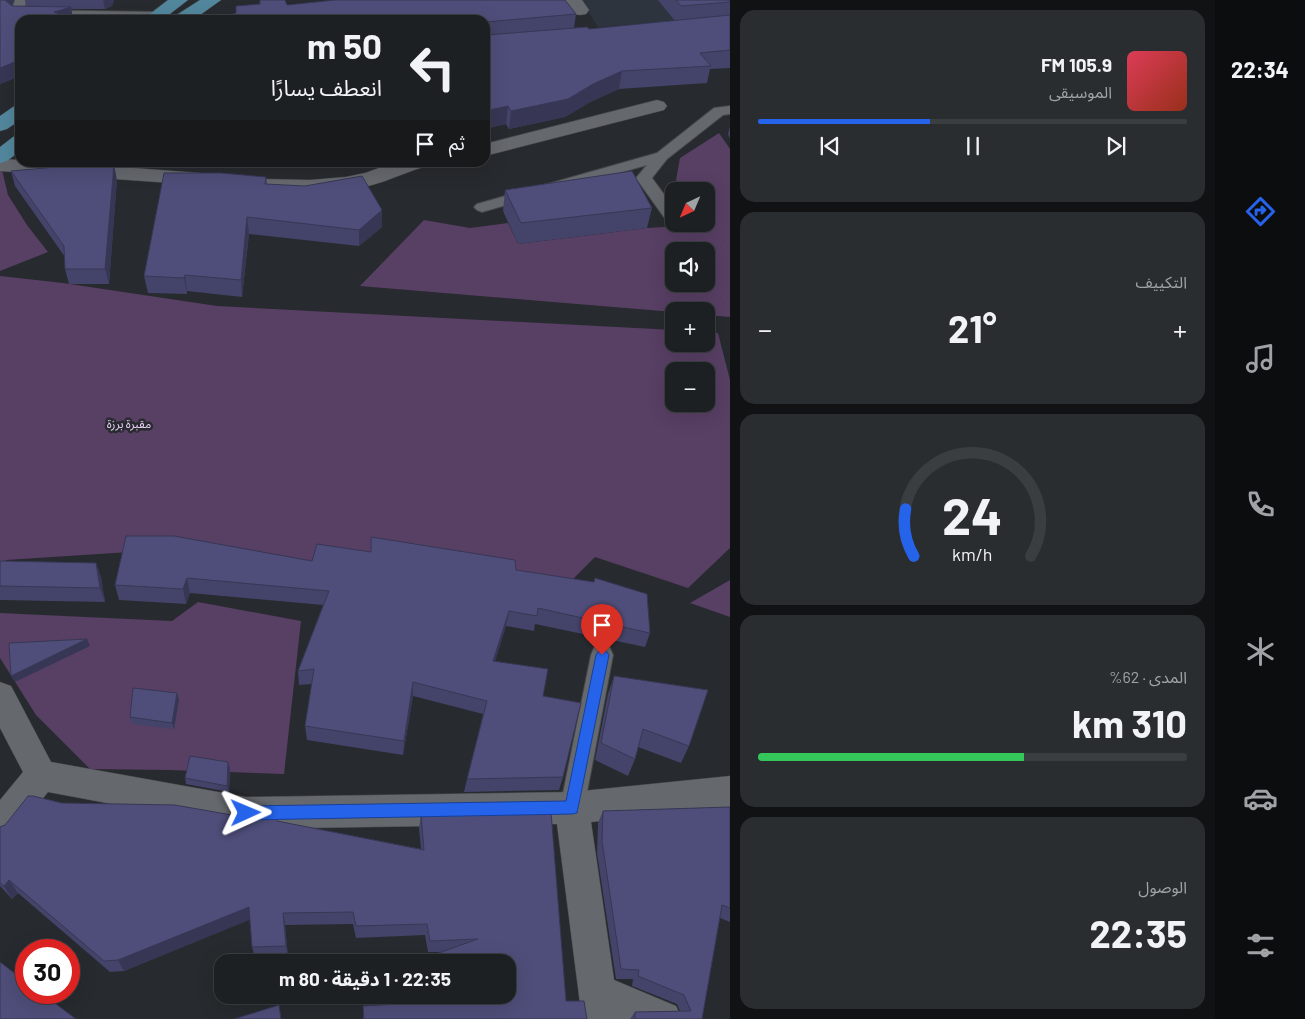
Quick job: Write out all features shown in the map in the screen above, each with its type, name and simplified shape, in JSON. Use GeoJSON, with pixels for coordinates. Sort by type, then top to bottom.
{"type":"FeatureCollection","features":[{"type":"Feature","properties":{"kind":"main road"},"geometry":{"type":"LineString","coordinates":[[158,15],[178,0]]}},
{"type":"Feature","properties":{"kind":"main road"},"geometry":{"type":"LineString","coordinates":[[189,15],[212,0]]}},
{"type":"Feature","properties":{"kind":"main road"},"geometry":{"type":"LineString","coordinates":[[0,125],[15,114]]}},
{"type":"Feature","properties":{"kind":"main road"},"geometry":{"type":"LineString","coordinates":[[0,157],[15,145]]}},
{"type":"Feature","properties":{"kind":"street"},"geometry":{"type":"LineString","coordinates":[[490,149],[657,106]]}},
{"type":"Feature","properties":{"kind":"street"},"geometry":{"type":"LineString","coordinates":[[0,165],[15,166]]}},
{"type":"Feature","properties":{"kind":"street"},"geometry":{"type":"LineString","coordinates":[[32,167],[289,187],[358,182],[400,167]]}},
{"type":"Feature","properties":{"kind":"street"},"geometry":{"type":"LineString","coordinates":[[0,696],[41,775]]}},
{"type":"Feature","properties":{"kind":"street"},"geometry":{"type":"LineString","coordinates":[[41,775],[246,813],[572,808],[730,792]]}},
{"type":"Feature","properties":{"kind":"street"},"geometry":{"type":"LineString","coordinates":[[0,826],[41,775]]}},
{"type":"Feature","properties":{"kind":"street"},"geometry":{"type":"LineString","coordinates":[[572,808],[599,1005],[663,1019]]}},
{"type":"Feature","properties":{"kind":"lane"},"geometry":{"type":"LineString","coordinates":[[21,0],[16,14],[50,15]]}},
{"type":"Feature","properties":{"kind":"lane"},"geometry":{"type":"LineString","coordinates":[[665,207],[644,178],[662,156],[719,111],[730,110]]}},
{"type":"Feature","properties":{"kind":"lane"},"geometry":{"type":"LineString","coordinates":[[482,207],[662,156]]}},
{"type":"Feature","properties":{"kind":"lane"},"geometry":{"type":"LineString","coordinates":[[572,808],[602,655]]}},
{"type":"Feature","properties":{"kind":"shaded area"},"geometry":{"type":"Polygon","coordinates":[[[581,0],[730,0],[730,16],[598,27],[581,0]]]}},
{"type":"Feature","properties":{"kind":"green space"},"geometry":{"type":"Polygon","coordinates":[[[719,133],[730,149],[730,317],[715,316],[715,302],[665,302],[665,311],[360,286],[424,220],[470,228],[508,223],[518,244],[647,228],[665,227],[665,232],[715,232],[715,182],[678,182],[676,180],[680,158],[719,133]]]}},
{"type":"Feature","properties":{"kind":"green space"},"geometry":{"type":"Polygon","coordinates":[[[2,170],[8,195],[27,225],[48,252],[0,271],[0,171],[2,170]]]}},
{"type":"Feature","properties":{"kind":"green space","name":"مقبرة برزة"},"geometry":{"type":"Polygon","coordinates":[[[0,276],[63,283],[217,306],[665,330],[665,352],[715,352],[715,333],[718,333],[730,380],[730,548],[688,588],[595,557],[568,584],[313,576],[130,552],[6,560],[0,584],[0,276]]]}},
{"type":"Feature","properties":{"kind":"green space"},"geometry":{"type":"Polygon","coordinates":[[[730,580],[730,617],[690,603],[730,580]]]}},
{"type":"Feature","properties":{"kind":"green space"},"geometry":{"type":"Polygon","coordinates":[[[198,602],[301,621],[284,774],[90,769],[36,715],[0,658],[0,613],[172,621],[198,602]]]}},
{"type":"Feature","properties":{"kind":"building"},"geometry":{"type":"Polygon","coordinates":[[[0,0],[5,0],[12,6],[71,7],[54,12],[63,15],[15,15],[15,62],[0,68],[0,0]]]}},
{"type":"Feature","properties":{"kind":"building"},"geometry":{"type":"Polygon","coordinates":[[[260,0],[285,0],[287,5],[335,0],[565,0],[576,14],[490,22],[490,15],[230,15],[236,13],[236,6],[260,4],[260,0]]]}},
{"type":"Feature","properties":{"kind":"building"},"geometry":{"type":"Polygon","coordinates":[[[676,0],[730,0],[730,2],[681,6],[676,0]]]}},
{"type":"Feature","properties":{"kind":"building"},"geometry":{"type":"Polygon","coordinates":[[[730,15],[730,50],[700,53],[711,66],[622,71],[593,84],[568,99],[511,111],[508,106],[490,110],[490,35],[587,27],[589,29],[730,15]]]}},
{"type":"Feature","properties":{"kind":"building"},"geometry":{"type":"Polygon","coordinates":[[[57,167],[114,167],[105,269],[65,269],[64,246],[11,171],[57,167]]]}},
{"type":"Feature","properties":{"kind":"building"},"geometry":{"type":"Polygon","coordinates":[[[632,171],[652,208],[521,223],[505,190],[632,171]]]}},
{"type":"Feature","properties":{"kind":"building"},"geometry":{"type":"Polygon","coordinates":[[[164,173],[221,173],[266,177],[265,184],[305,186],[362,176],[382,210],[359,230],[247,217],[241,280],[185,275],[184,278],[144,276],[164,173]]]}},
{"type":"Feature","properties":{"kind":"building"},"geometry":{"type":"Polygon","coordinates":[[[126,536],[174,536],[312,561],[317,544],[371,552],[371,537],[515,560],[516,570],[594,582],[595,578],[647,594],[650,633],[538,608],[537,616],[509,611],[493,661],[548,669],[543,696],[581,703],[563,777],[467,779],[487,701],[413,682],[404,741],[305,726],[314,669],[298,671],[329,591],[187,578],[183,589],[115,585],[126,536]]]}},
{"type":"Feature","properties":{"kind":"building"},"geometry":{"type":"Polygon","coordinates":[[[0,561],[96,563],[100,588],[0,586],[0,561]]]}},
{"type":"Feature","properties":{"kind":"building"},"geometry":{"type":"Polygon","coordinates":[[[87,639],[11,676],[9,643],[87,639]]]}},
{"type":"Feature","properties":{"kind":"building"},"geometry":{"type":"Polygon","coordinates":[[[614,676],[708,690],[689,746],[643,729],[635,759],[601,743],[614,676]]]}},
{"type":"Feature","properties":{"kind":"building"},"geometry":{"type":"Polygon","coordinates":[[[133,688],[177,693],[172,723],[130,717],[133,688]]]}},
{"type":"Feature","properties":{"kind":"building"},"geometry":{"type":"Polygon","coordinates":[[[190,756],[228,762],[227,786],[185,778],[190,756]]]}},
{"type":"Feature","properties":{"kind":"building"},"geometry":{"type":"Polygon","coordinates":[[[28,796],[33,796],[62,803],[175,805],[243,817],[276,817],[277,821],[424,850],[421,814],[551,812],[566,1001],[584,1001],[587,1019],[364,1019],[363,1006],[400,1004],[516,1004],[516,954],[436,954],[478,939],[430,941],[427,924],[356,926],[353,912],[283,913],[286,946],[252,947],[249,907],[118,960],[104,961],[9,880],[4,886],[0,883],[0,827],[5,825],[28,796]]]}},
{"type":"Feature","properties":{"kind":"building"},"geometry":{"type":"Polygon","coordinates":[[[730,807],[730,908],[722,905],[702,1019],[635,1019],[635,1012],[691,1011],[684,995],[638,976],[639,970],[621,969],[602,841],[603,811],[730,807]]]}},
{"type":"Feature","properties":{"kind":"building"},"geometry":{"type":"Polygon","coordinates":[[[0,962],[15,974],[15,1004],[56,1004],[76,1019],[0,1019],[0,962]]]}},
{"type":"Feature","properties":{"kind":"building"},"geometry":{"type":"Polygon","coordinates":[[[279,1005],[281,1019],[234,1019],[279,1005]]]}},
{"type":"Feature","properties":{"kind":"route"},"geometry":{"type":"LineString","coordinates":[[246,813],[572,808],[602,655]]}}]}
